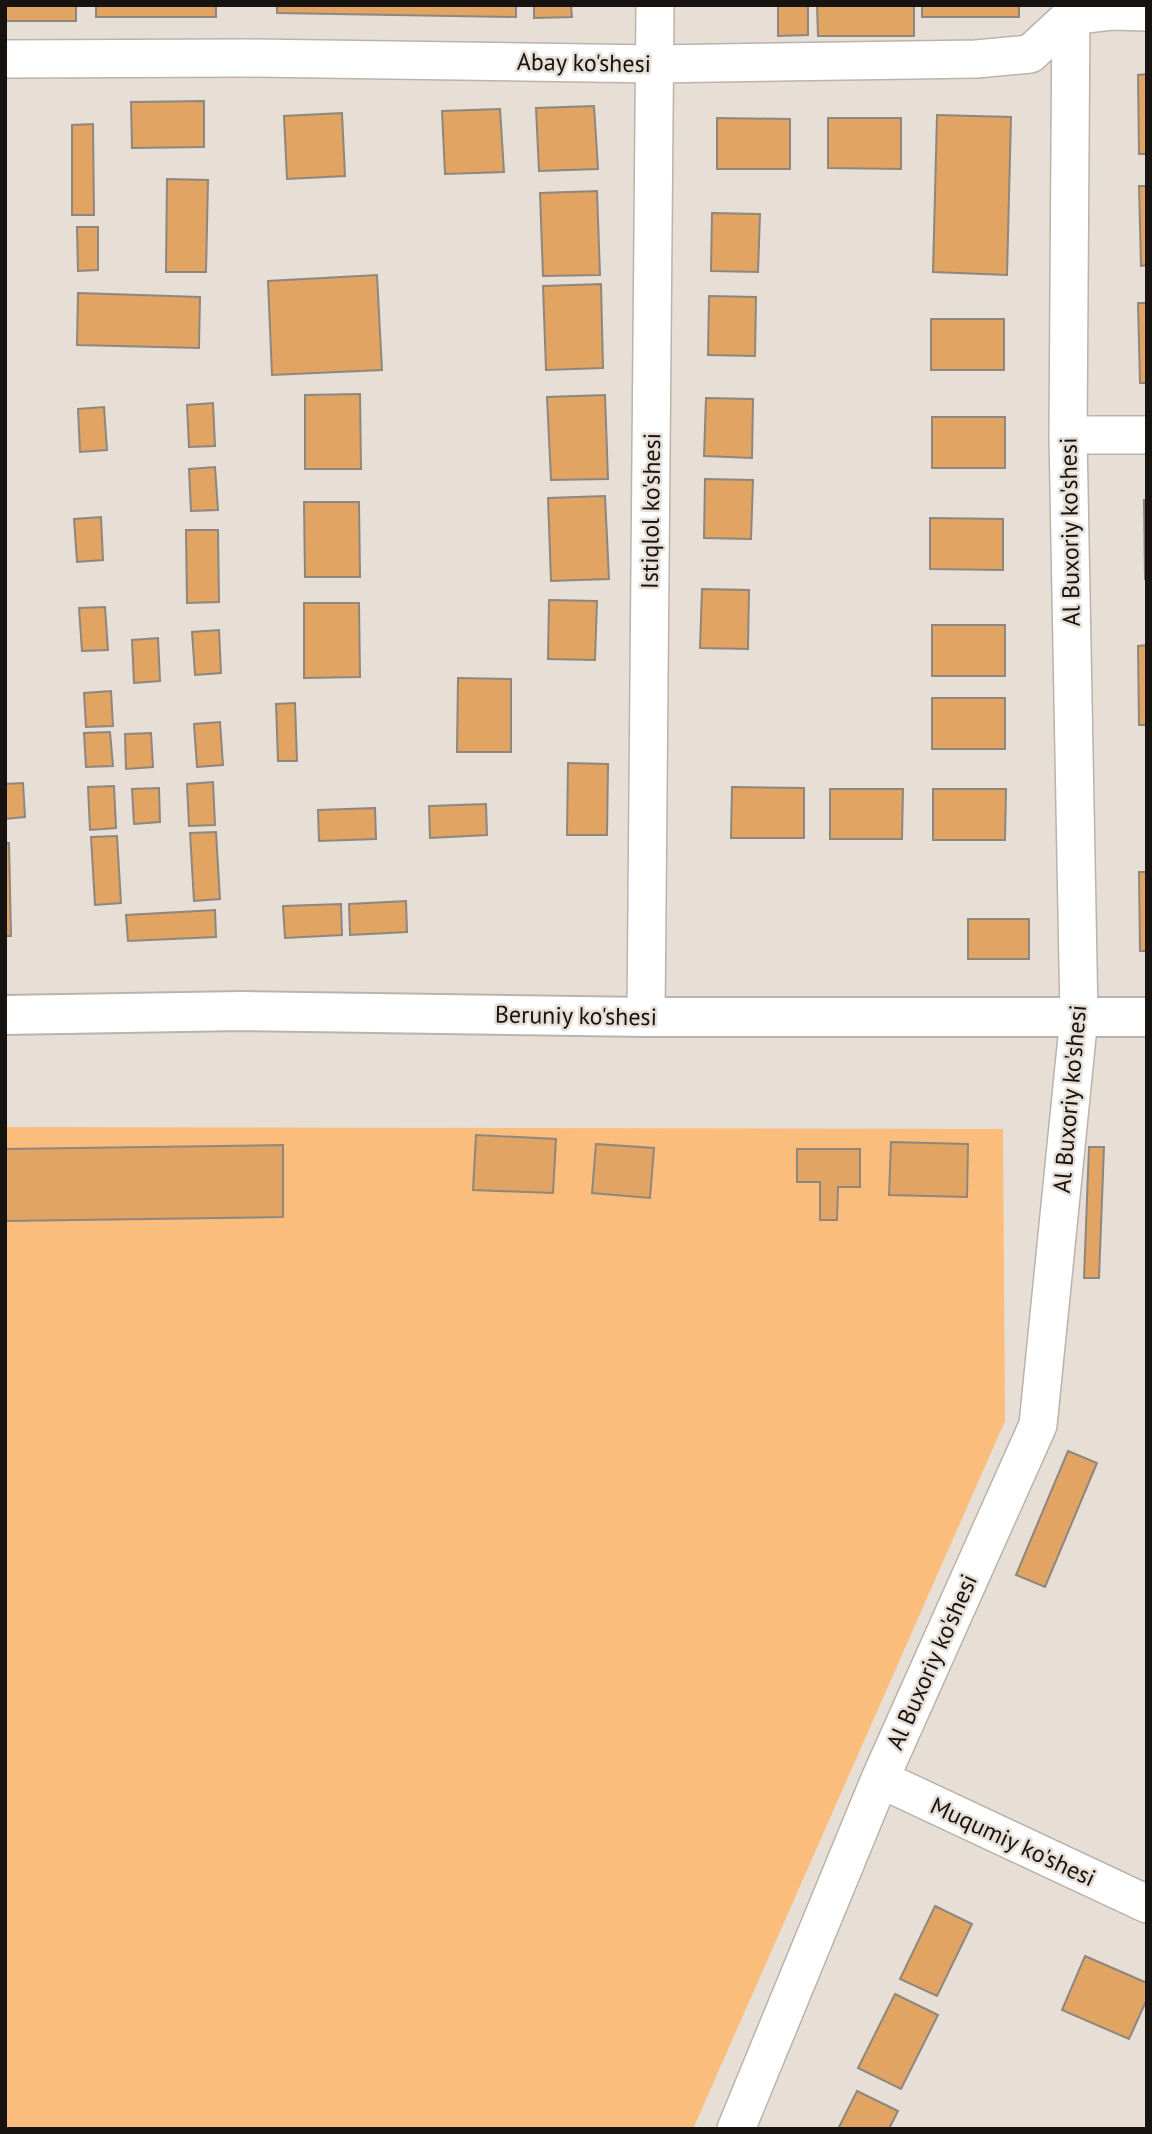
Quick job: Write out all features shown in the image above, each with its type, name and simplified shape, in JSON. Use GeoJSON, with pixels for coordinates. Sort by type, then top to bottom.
{"type":"FeatureCollection","features":[{"type":"Feature","properties":{"kind":"street","name":"Istiqlol ko'shesi"},"geometry":{"type":"LineString","coordinates":[[646,1017],[655,5]]}},
{"type":"Feature","properties":{"kind":"street","name":"Abay ko'shesi"},"geometry":{"type":"LineString","coordinates":[[5,59],[246,58],[655,64],[976,59],[1030,54],[1071,10]]}},
{"type":"Feature","properties":{"kind":"street"},"geometry":{"type":"LineString","coordinates":[[1071,10],[1147,12]]}},
{"type":"Feature","properties":{"kind":"street","name":"Al Buxoriy ko'shesi"},"geometry":{"type":"LineString","coordinates":[[736,2129],[880,1779],[1038,1425],[1079,1017],[1068,435],[1071,10]]}},
{"type":"Feature","properties":{"kind":"street"},"geometry":{"type":"LineString","coordinates":[[1068,435],[1147,435]]}},
{"type":"Feature","properties":{"kind":"street","name":"Beruniy ko'shesi"},"geometry":{"type":"LineString","coordinates":[[5,1015],[242,1010],[646,1017],[1147,1017]]}},
{"type":"Feature","properties":{"kind":"street","name":"Muqumiy ko'shesi"},"geometry":{"type":"LineString","coordinates":[[880,1779],[1147,1904]]}},
{"type":"Feature","properties":{"kind":"shaded area"},"geometry":{"type":"Polygon","coordinates":[[[5,1127],[1003,1129],[1005,1421],[693,2129],[5,2129],[5,1127]]]}},
{"type":"Feature","properties":{"kind":"building"},"geometry":{"type":"Polygon","coordinates":[[[5,5],[76,5],[76,21],[5,21],[5,5]]]}},
{"type":"Feature","properties":{"kind":"building"},"geometry":{"type":"Polygon","coordinates":[[[96,5],[216,5],[216,17],[96,17],[96,5]]]}},
{"type":"Feature","properties":{"kind":"building"},"geometry":{"type":"Polygon","coordinates":[[[277,5],[516,5],[516,17],[277,13],[277,5]]]}},
{"type":"Feature","properties":{"kind":"building"},"geometry":{"type":"Polygon","coordinates":[[[534,5],[571,5],[572,17],[534,18],[534,5]]]}},
{"type":"Feature","properties":{"kind":"building"},"geometry":{"type":"Polygon","coordinates":[[[778,5],[808,5],[808,35],[778,36],[778,5]]]}},
{"type":"Feature","properties":{"kind":"building"},"geometry":{"type":"Polygon","coordinates":[[[817,5],[914,5],[914,36],[818,36],[817,5]]]}},
{"type":"Feature","properties":{"kind":"building"},"geometry":{"type":"Polygon","coordinates":[[[922,5],[1019,5],[1019,17],[922,17],[922,5]]]}},
{"type":"Feature","properties":{"kind":"building"},"geometry":{"type":"Polygon","coordinates":[[[1147,74],[1147,154],[1139,154],[1138,75],[1147,74]]]}},
{"type":"Feature","properties":{"kind":"building"},"geometry":{"type":"Polygon","coordinates":[[[204,101],[204,147],[132,148],[131,102],[204,101]]]}},
{"type":"Feature","properties":{"kind":"building"},"geometry":{"type":"Polygon","coordinates":[[[594,106],[598,169],[539,171],[536,108],[594,106]]]}},
{"type":"Feature","properties":{"kind":"building"},"geometry":{"type":"Polygon","coordinates":[[[500,109],[504,172],[445,174],[442,111],[500,109]]]}},
{"type":"Feature","properties":{"kind":"building"},"geometry":{"type":"Polygon","coordinates":[[[342,113],[345,176],[287,179],[284,116],[342,113]]]}},
{"type":"Feature","properties":{"kind":"building"},"geometry":{"type":"Polygon","coordinates":[[[937,115],[1011,117],[1007,275],[933,272],[937,115]]]}},
{"type":"Feature","properties":{"kind":"building"},"geometry":{"type":"Polygon","coordinates":[[[717,118],[790,119],[790,169],[717,169],[717,118]]]}},
{"type":"Feature","properties":{"kind":"building"},"geometry":{"type":"Polygon","coordinates":[[[828,118],[901,118],[901,169],[828,168],[828,118]]]}},
{"type":"Feature","properties":{"kind":"building"},"geometry":{"type":"Polygon","coordinates":[[[93,124],[94,215],[72,215],[72,125],[93,124]]]}},
{"type":"Feature","properties":{"kind":"building"},"geometry":{"type":"Polygon","coordinates":[[[167,179],[208,180],[206,272],[166,272],[167,179]]]}},
{"type":"Feature","properties":{"kind":"building"},"geometry":{"type":"Polygon","coordinates":[[[1139,186],[1147,186],[1147,265],[1141,266],[1139,186]]]}},
{"type":"Feature","properties":{"kind":"building"},"geometry":{"type":"Polygon","coordinates":[[[597,191],[600,275],[543,276],[540,193],[597,191]]]}},
{"type":"Feature","properties":{"kind":"building"},"geometry":{"type":"Polygon","coordinates":[[[712,213],[760,214],[758,272],[711,271],[712,213]]]}},
{"type":"Feature","properties":{"kind":"building"},"geometry":{"type":"Polygon","coordinates":[[[77,227],[98,227],[98,270],[78,271],[77,227]]]}},
{"type":"Feature","properties":{"kind":"building"},"geometry":{"type":"Polygon","coordinates":[[[377,275],[382,370],[272,375],[268,281],[377,275]]]}},
{"type":"Feature","properties":{"kind":"building"},"geometry":{"type":"Polygon","coordinates":[[[601,284],[603,368],[546,370],[543,286],[601,284]]]}},
{"type":"Feature","properties":{"kind":"building"},"geometry":{"type":"Polygon","coordinates":[[[78,293],[200,297],[199,348],[77,345],[78,293]]]}},
{"type":"Feature","properties":{"kind":"building"},"geometry":{"type":"Polygon","coordinates":[[[709,296],[756,297],[755,356],[708,355],[709,296]]]}},
{"type":"Feature","properties":{"kind":"building"},"geometry":{"type":"Polygon","coordinates":[[[1138,303],[1147,303],[1147,383],[1140,383],[1138,303]]]}},
{"type":"Feature","properties":{"kind":"building"},"geometry":{"type":"Polygon","coordinates":[[[931,319],[1004,319],[1004,370],[931,370],[931,319]]]}},
{"type":"Feature","properties":{"kind":"building"},"geometry":{"type":"Polygon","coordinates":[[[360,394],[361,469],[305,469],[305,395],[360,394]]]}},
{"type":"Feature","properties":{"kind":"building"},"geometry":{"type":"Polygon","coordinates":[[[605,395],[608,479],[551,480],[547,397],[605,395]]]}},
{"type":"Feature","properties":{"kind":"building"},"geometry":{"type":"Polygon","coordinates":[[[706,398],[753,399],[752,458],[704,456],[706,398]]]}},
{"type":"Feature","properties":{"kind":"building"},"geometry":{"type":"Polygon","coordinates":[[[213,403],[215,446],[189,447],[187,405],[213,403]]]}},
{"type":"Feature","properties":{"kind":"building"},"geometry":{"type":"Polygon","coordinates":[[[104,407],[107,450],[80,452],[78,409],[104,407]]]}},
{"type":"Feature","properties":{"kind":"building"},"geometry":{"type":"Polygon","coordinates":[[[932,417],[1005,417],[1005,468],[932,468],[932,417]]]}},
{"type":"Feature","properties":{"kind":"building"},"geometry":{"type":"Polygon","coordinates":[[[215,467],[218,510],[191,511],[189,469],[215,467]]]}},
{"type":"Feature","properties":{"kind":"building"},"geometry":{"type":"Polygon","coordinates":[[[705,479],[753,480],[751,539],[704,538],[705,479]]]}},
{"type":"Feature","properties":{"kind":"building"},"geometry":{"type":"Polygon","coordinates":[[[605,496],[609,579],[551,581],[548,498],[605,496]]]}},
{"type":"Feature","properties":{"kind":"building"},"geometry":{"type":"Polygon","coordinates":[[[1144,500],[1147,500],[1147,579],[1145,579],[1144,500]]]}},
{"type":"Feature","properties":{"kind":"building"},"geometry":{"type":"Polygon","coordinates":[[[304,502],[359,502],[360,577],[305,577],[304,502]]]}},
{"type":"Feature","properties":{"kind":"building"},"geometry":{"type":"Polygon","coordinates":[[[101,517],[103,560],[77,562],[74,519],[101,517]]]}},
{"type":"Feature","properties":{"kind":"building"},"geometry":{"type":"Polygon","coordinates":[[[930,518],[1003,519],[1003,570],[930,569],[930,518]]]}},
{"type":"Feature","properties":{"kind":"building"},"geometry":{"type":"Polygon","coordinates":[[[186,530],[218,530],[219,602],[187,603],[186,530]]]}},
{"type":"Feature","properties":{"kind":"building"},"geometry":{"type":"Polygon","coordinates":[[[702,589],[749,590],[748,649],[700,648],[702,589]]]}},
{"type":"Feature","properties":{"kind":"building"},"geometry":{"type":"Polygon","coordinates":[[[549,600],[597,601],[595,660],[548,659],[549,600]]]}},
{"type":"Feature","properties":{"kind":"building"},"geometry":{"type":"Polygon","coordinates":[[[304,603],[359,603],[360,677],[304,678],[304,603]]]}},
{"type":"Feature","properties":{"kind":"building"},"geometry":{"type":"Polygon","coordinates":[[[105,607],[108,650],[82,651],[79,608],[105,607]]]}},
{"type":"Feature","properties":{"kind":"building"},"geometry":{"type":"Polygon","coordinates":[[[932,625],[1005,625],[1005,676],[932,676],[932,625]]]}},
{"type":"Feature","properties":{"kind":"building"},"geometry":{"type":"Polygon","coordinates":[[[219,630],[221,673],[195,675],[192,632],[219,630]]]}},
{"type":"Feature","properties":{"kind":"building"},"geometry":{"type":"Polygon","coordinates":[[[158,638],[160,681],[134,683],[132,640],[158,638]]]}},
{"type":"Feature","properties":{"kind":"building"},"geometry":{"type":"Polygon","coordinates":[[[1147,645],[1147,725],[1139,725],[1138,646],[1147,645]]]}},
{"type":"Feature","properties":{"kind":"building"},"geometry":{"type":"Polygon","coordinates":[[[458,678],[511,679],[511,752],[457,752],[458,678]]]}},
{"type":"Feature","properties":{"kind":"building"},"geometry":{"type":"Polygon","coordinates":[[[111,691],[113,726],[86,727],[84,693],[111,691]]]}},
{"type":"Feature","properties":{"kind":"building"},"geometry":{"type":"Polygon","coordinates":[[[932,698],[1005,698],[1005,749],[932,749],[932,698]]]}},
{"type":"Feature","properties":{"kind":"building"},"geometry":{"type":"Polygon","coordinates":[[[295,703],[297,761],[278,761],[276,704],[295,703]]]}},
{"type":"Feature","properties":{"kind":"building"},"geometry":{"type":"Polygon","coordinates":[[[220,722],[223,765],[197,767],[194,724],[220,722]]]}},
{"type":"Feature","properties":{"kind":"building"},"geometry":{"type":"Polygon","coordinates":[[[110,732],[113,766],[86,767],[84,733],[110,732]]]}},
{"type":"Feature","properties":{"kind":"building"},"geometry":{"type":"Polygon","coordinates":[[[151,733],[153,767],[126,769],[125,734],[151,733]]]}},
{"type":"Feature","properties":{"kind":"building"},"geometry":{"type":"Polygon","coordinates":[[[568,763],[608,764],[607,835],[567,835],[568,763]]]}},
{"type":"Feature","properties":{"kind":"building"},"geometry":{"type":"Polygon","coordinates":[[[213,782],[215,825],[189,826],[187,784],[213,782]]]}},
{"type":"Feature","properties":{"kind":"building"},"geometry":{"type":"Polygon","coordinates":[[[23,783],[25,817],[5,819],[5,784],[23,783]]]}},
{"type":"Feature","properties":{"kind":"building"},"geometry":{"type":"Polygon","coordinates":[[[114,786],[116,828],[90,830],[88,787],[114,786]]]}},
{"type":"Feature","properties":{"kind":"building"},"geometry":{"type":"Polygon","coordinates":[[[732,787],[804,788],[804,838],[731,838],[732,787]]]}},
{"type":"Feature","properties":{"kind":"building"},"geometry":{"type":"Polygon","coordinates":[[[159,788],[160,822],[134,824],[132,789],[159,788]]]}},
{"type":"Feature","properties":{"kind":"building"},"geometry":{"type":"Polygon","coordinates":[[[830,789],[903,789],[902,839],[830,839],[830,789]]]}},
{"type":"Feature","properties":{"kind":"building"},"geometry":{"type":"Polygon","coordinates":[[[933,789],[1006,789],[1005,840],[933,840],[933,789]]]}},
{"type":"Feature","properties":{"kind":"building"},"geometry":{"type":"Polygon","coordinates":[[[486,804],[487,835],[430,838],[429,806],[486,804]]]}},
{"type":"Feature","properties":{"kind":"building"},"geometry":{"type":"Polygon","coordinates":[[[375,808],[376,839],[319,841],[318,810],[375,808]]]}},
{"type":"Feature","properties":{"kind":"building"},"geometry":{"type":"Polygon","coordinates":[[[216,832],[220,899],[194,901],[190,833],[216,832]]]}},
{"type":"Feature","properties":{"kind":"building"},"geometry":{"type":"Polygon","coordinates":[[[117,836],[121,903],[95,905],[91,837],[117,836]]]}},
{"type":"Feature","properties":{"kind":"building"},"geometry":{"type":"Polygon","coordinates":[[[5,843],[9,843],[11,936],[5,936],[5,843]]]}},
{"type":"Feature","properties":{"kind":"building"},"geometry":{"type":"Polygon","coordinates":[[[1139,872],[1147,872],[1147,951],[1140,951],[1139,872]]]}},
{"type":"Feature","properties":{"kind":"building"},"geometry":{"type":"Polygon","coordinates":[[[406,901],[407,932],[350,935],[349,904],[406,901]]]}},
{"type":"Feature","properties":{"kind":"building"},"geometry":{"type":"Polygon","coordinates":[[[341,904],[342,935],[285,938],[283,906],[341,904]]]}},
{"type":"Feature","properties":{"kind":"building"},"geometry":{"type":"Polygon","coordinates":[[[215,910],[216,937],[128,941],[126,915],[215,910]]]}},
{"type":"Feature","properties":{"kind":"building"},"geometry":{"type":"Polygon","coordinates":[[[968,919],[1029,919],[1029,959],[968,959],[968,919]]]}},
{"type":"Feature","properties":{"kind":"building"},"geometry":{"type":"Polygon","coordinates":[[[476,1135],[556,1139],[553,1193],[473,1190],[476,1135]]]}},
{"type":"Feature","properties":{"kind":"building"},"geometry":{"type":"Polygon","coordinates":[[[891,1142],[968,1144],[967,1197],[889,1195],[891,1142]]]}},
{"type":"Feature","properties":{"kind":"building"},"geometry":{"type":"Polygon","coordinates":[[[596,1144],[654,1148],[650,1198],[592,1193],[596,1144]]]}},
{"type":"Feature","properties":{"kind":"building"},"geometry":{"type":"Polygon","coordinates":[[[283,1145],[283,1217],[5,1221],[5,1149],[283,1145]]]}},
{"type":"Feature","properties":{"kind":"building"},"geometry":{"type":"Polygon","coordinates":[[[1089,1147],[1104,1147],[1099,1278],[1084,1278],[1089,1147]]]}},
{"type":"Feature","properties":{"kind":"building"},"geometry":{"type":"Polygon","coordinates":[[[797,1149],[860,1149],[860,1187],[838,1187],[837,1220],[820,1220],[820,1182],[797,1182],[797,1149]]]}},
{"type":"Feature","properties":{"kind":"building"},"geometry":{"type":"Polygon","coordinates":[[[1068,1451],[1097,1463],[1045,1587],[1016,1575],[1068,1451]]]}},
{"type":"Feature","properties":{"kind":"building"},"geometry":{"type":"Polygon","coordinates":[[[935,1906],[972,1924],[937,1996],[900,1979],[935,1906]]]}},
{"type":"Feature","properties":{"kind":"building"},"geometry":{"type":"Polygon","coordinates":[[[1085,1956],[1147,1983],[1147,1999],[1129,2039],[1062,2010],[1085,1956]]]}},
{"type":"Feature","properties":{"kind":"building"},"geometry":{"type":"Polygon","coordinates":[[[895,1994],[938,2015],[901,2089],[858,2068],[895,1994]]]}},
{"type":"Feature","properties":{"kind":"building"},"geometry":{"type":"Polygon","coordinates":[[[857,2091],[898,2111],[889,2129],[838,2129],[857,2091]]]}}]}
